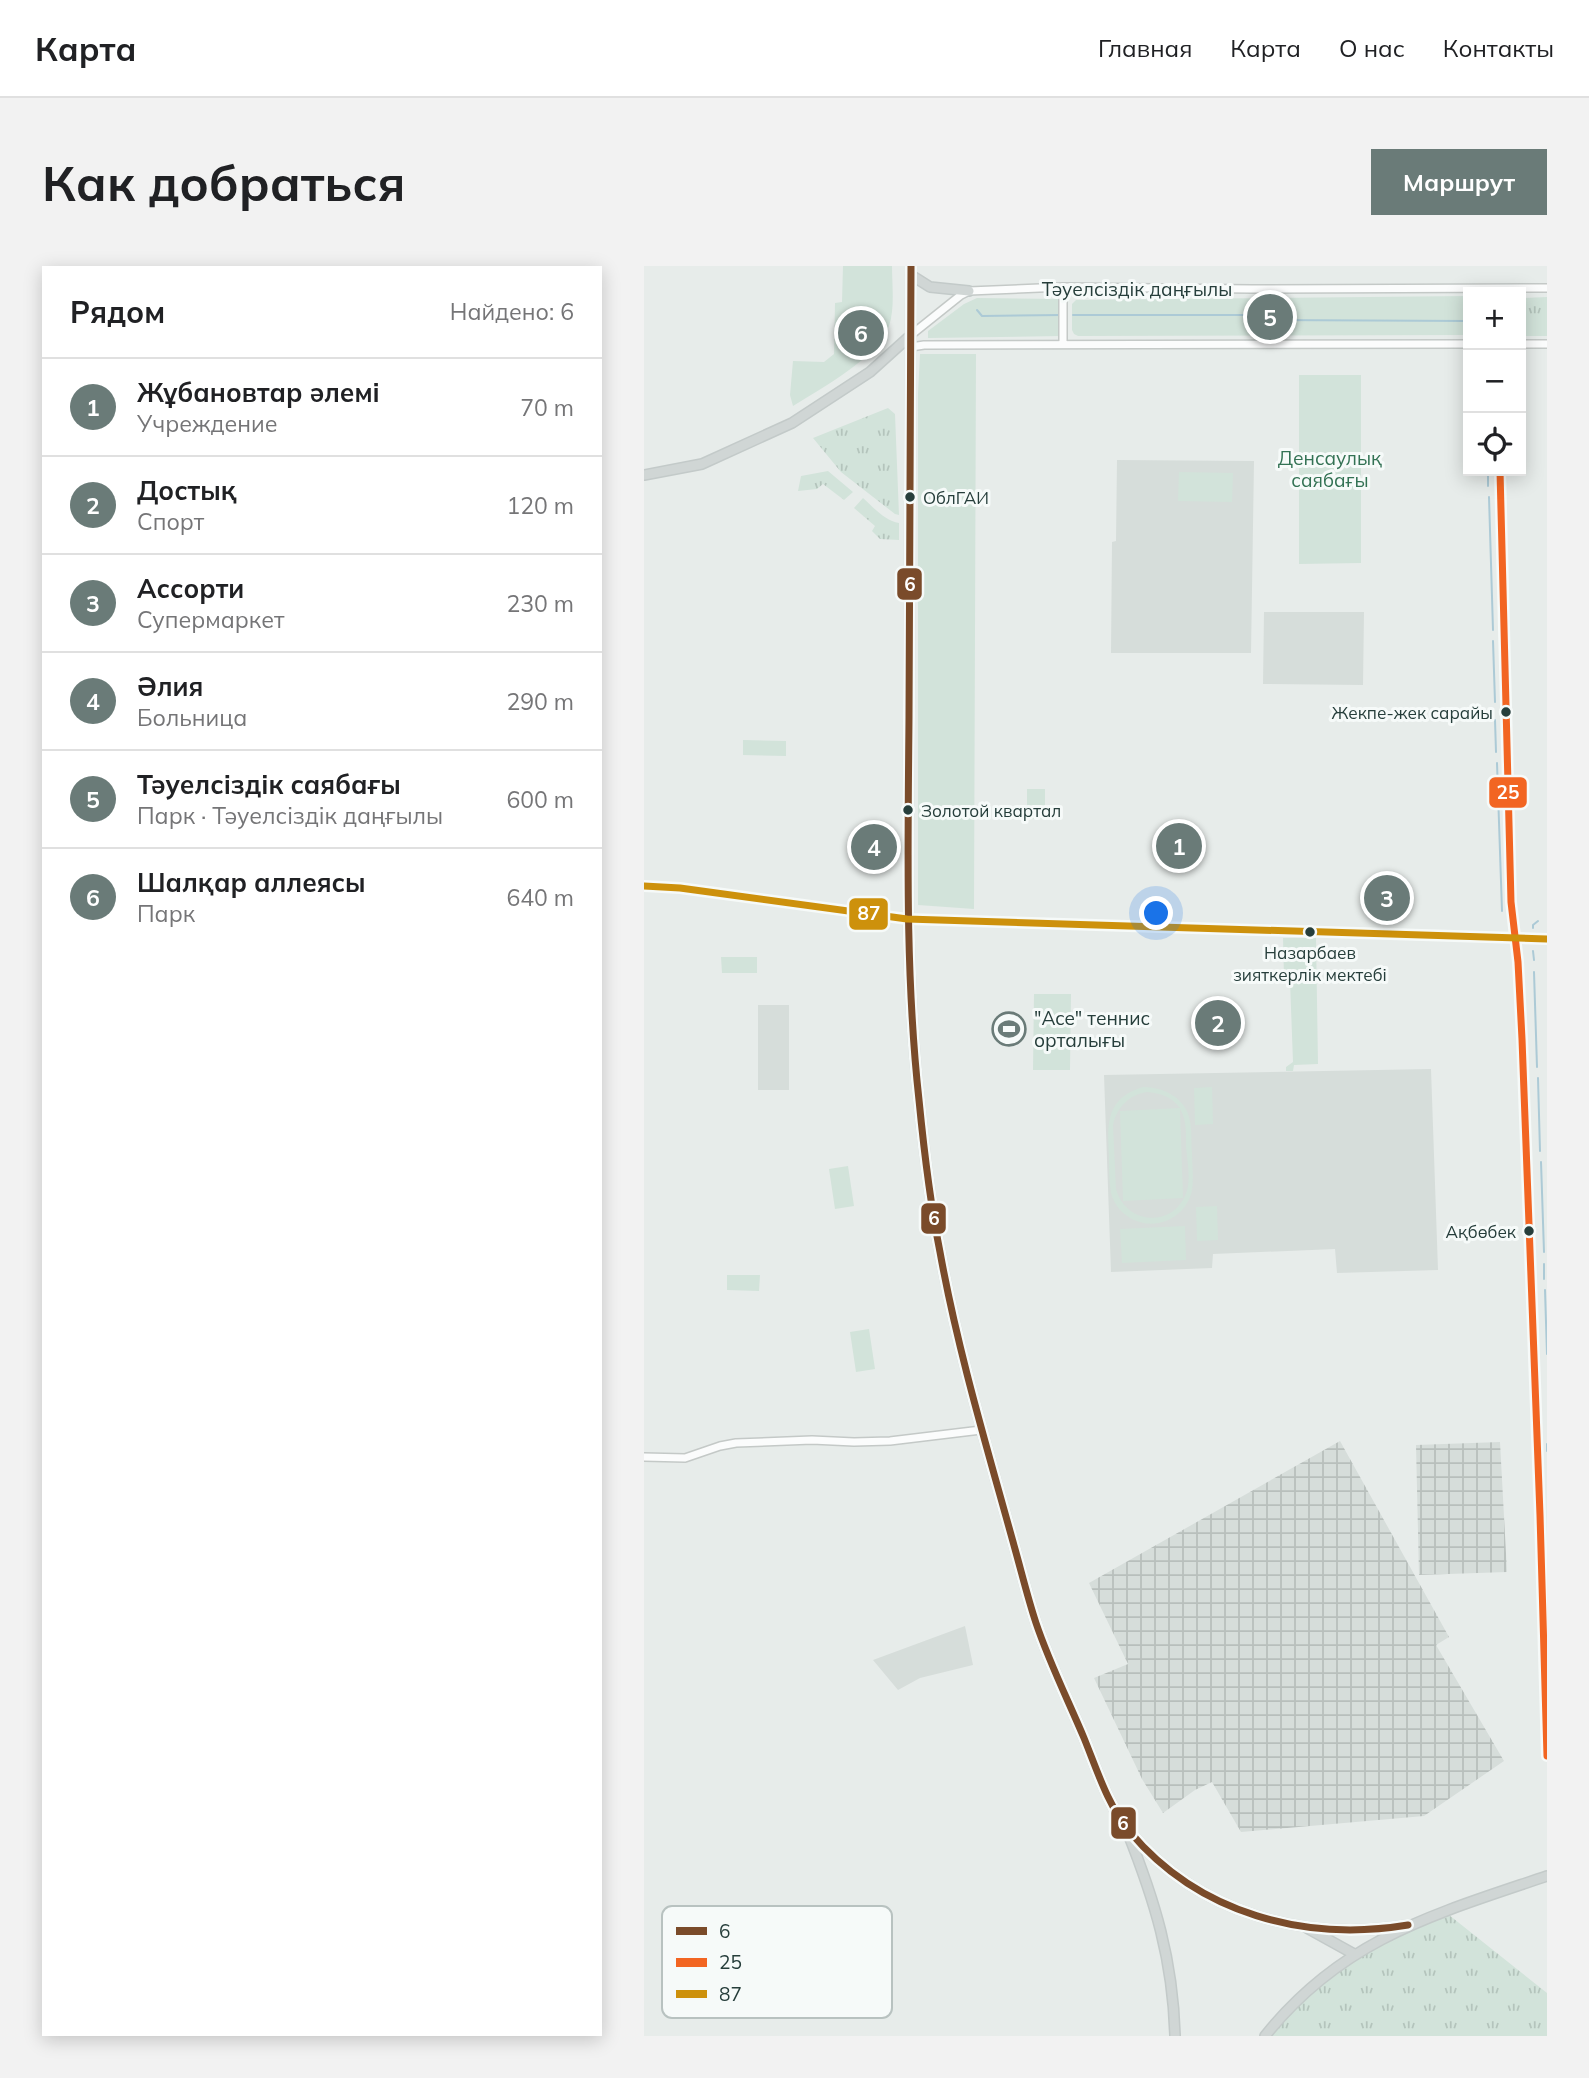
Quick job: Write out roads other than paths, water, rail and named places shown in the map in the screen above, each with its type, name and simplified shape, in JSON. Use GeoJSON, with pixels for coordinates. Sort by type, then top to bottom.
{"type":"FeatureCollection","features":[{"type":"Feature","properties":{"kind":"main road"},"geometry":{"type":"LineString","coordinates":[[911,270],[930,287],[968,291]]}},
{"type":"Feature","properties":{"kind":"main road"},"geometry":{"type":"LineString","coordinates":[[911,270],[907,919],[918,1099],[932,1203],[943,1266],[981,1430],[1037,1626],[1102,1784],[1124,1823],[1157,1914],[1174,1997],[1175,2036]]}},
{"type":"Feature","properties":{"kind":"main road"},"geometry":{"type":"LineString","coordinates":[[644,475],[702,464],[792,423],[855,383],[911,335]]}},
{"type":"Feature","properties":{"kind":"main road"},"geometry":{"type":"LineString","coordinates":[[880,364],[911,347]]}},
{"type":"Feature","properties":{"kind":"main road"},"geometry":{"type":"LineString","coordinates":[[1124,1823],[1160,1863],[1200,1892],[1244,1913],[1303,1926],[1367,1930],[1408,1926]]}},
{"type":"Feature","properties":{"kind":"main road"},"geometry":{"type":"LineString","coordinates":[[1265,2036],[1304,1994],[1354,1954],[1444,1911],[1547,1876]]}},
{"type":"Feature","properties":{"kind":"main road"},"geometry":{"type":"LineString","coordinates":[[1303,1926],[1354,1954]]}},
{"type":"Feature","properties":{"kind":"street","name":"Тәуелсіздік даңғылы"},"geometry":{"type":"LineString","coordinates":[[968,291],[1063,287],[1463,290]]}},
{"type":"Feature","properties":{"kind":"street"},"geometry":{"type":"LineString","coordinates":[[1063,287],[1063,344]]}},
{"type":"Feature","properties":{"kind":"street","name":"Тәуелсіздік даңғылы"},"geometry":{"type":"LineString","coordinates":[[1526,289],[1547,288]]}},
{"type":"Feature","properties":{"kind":"street"},"geometry":{"type":"LineString","coordinates":[[911,335],[968,291]]}},
{"type":"Feature","properties":{"kind":"street"},"geometry":{"type":"LineString","coordinates":[[911,347],[1063,344],[1463,344]]}},
{"type":"Feature","properties":{"kind":"street"},"geometry":{"type":"LineString","coordinates":[[1526,344],[1547,344]]}},
{"type":"Feature","properties":{"kind":"street"},"geometry":{"type":"LineString","coordinates":[[1500,476],[1511,902],[1522,1038],[1547,1756]]}},
{"type":"Feature","properties":{"kind":"street"},"geometry":{"type":"LineString","coordinates":[[644,886],[680,888],[907,919],[1547,939]]}},
{"type":"Feature","properties":{"kind":"street"},"geometry":{"type":"LineString","coordinates":[[644,1457],[685,1458],[736,1443],[890,1441],[981,1430]]}},
{"type":"Feature","properties":{"kind":"waterway"},"geometry":{"type":"LineString","coordinates":[[977,310],[982,316],[1061,315]]}},
{"type":"Feature","properties":{"kind":"waterway"},"geometry":{"type":"LineString","coordinates":[[1073,315],[1245,315]]}},
{"type":"Feature","properties":{"kind":"waterway"},"geometry":{"type":"LineString","coordinates":[[1253,315],[1266,320],[1463,321]]}},
{"type":"Feature","properties":{"kind":"waterway"},"geometry":{"type":"LineString","coordinates":[[1488,476],[1488,486]]}},
{"type":"Feature","properties":{"kind":"waterway"},"geometry":{"type":"LineString","coordinates":[[1489,497],[1493,630]]}},
{"type":"Feature","properties":{"kind":"waterway"},"geometry":{"type":"LineString","coordinates":[[1493,641],[1495,702]]}},
{"type":"Feature","properties":{"kind":"waterway"},"geometry":{"type":"LineString","coordinates":[[1495,720],[1496,752]]}},
{"type":"Feature","properties":{"kind":"waterway"},"geometry":{"type":"LineString","coordinates":[[1497,763],[1502,911]]}},
{"type":"Feature","properties":{"kind":"waterway"},"geometry":{"type":"LineString","coordinates":[[1533,928],[1538,921]]}},
{"type":"Feature","properties":{"kind":"waterway"},"geometry":{"type":"LineString","coordinates":[[1533,951],[1534,960]]}},
{"type":"Feature","properties":{"kind":"waterway"},"geometry":{"type":"LineString","coordinates":[[1534,972],[1537,1067]]}},
{"type":"Feature","properties":{"kind":"waterway"},"geometry":{"type":"LineString","coordinates":[[1538,1078],[1540,1151]]}},
{"type":"Feature","properties":{"kind":"waterway"},"geometry":{"type":"LineString","coordinates":[[1541,1162],[1544,1252]]}},
{"type":"Feature","properties":{"kind":"waterway"},"geometry":{"type":"LineString","coordinates":[[1544,1264],[1544,1279]]}},
{"type":"Feature","properties":{"kind":"waterway"},"geometry":{"type":"LineString","coordinates":[[1545,1290],[1547,1354]]}},
{"type":"Feature","properties":{"kind":"waterway"},"geometry":{"type":"LineString","coordinates":[[1547,1444],[1547,1451]]}},
{"type":"Feature","properties":{"kind":"place","name":"Тәуелсіздік саябағы"},"geometry":{"type":"Point","coordinates":[1270,317]}},
{"type":"Feature","properties":{"kind":"place","name":"Шалқар аллеясы"},"geometry":{"type":"Point","coordinates":[861,333]}},
{"type":"Feature","properties":{"kind":"place","name":"ОблГАИ"},"geometry":{"type":"Point","coordinates":[910,497]}},
{"type":"Feature","properties":{"kind":"place","name":"Жекпе-жек сарайы"},"geometry":{"type":"Point","coordinates":[1506,712]}},
{"type":"Feature","properties":{"kind":"place","name":"Золотой квартал"},"geometry":{"type":"Point","coordinates":[908,810]}},
{"type":"Feature","properties":{"kind":"place","name":"Жұбановтар әлемі"},"geometry":{"type":"Point","coordinates":[1179,846]}},
{"type":"Feature","properties":{"kind":"place","name":"Әлия"},"geometry":{"type":"Point","coordinates":[874,847]}},
{"type":"Feature","properties":{"kind":"place","name":"Ассорти"},"geometry":{"type":"Point","coordinates":[1387,898]}},
{"type":"Feature","properties":{"kind":"place","name":"Назарбаев зияткерлік мектебі"},"geometry":{"type":"Point","coordinates":[1310,932]}},
{"type":"Feature","properties":{"kind":"place","name":"Достық"},"geometry":{"type":"Point","coordinates":[1218,1023]}},
{"type":"Feature","properties":{"kind":"place","name":"\"Ace\" теннис орталығы"},"geometry":{"type":"Point","coordinates":[1009,1029]}},
{"type":"Feature","properties":{"kind":"place","name":"Ақбөбек"},"geometry":{"type":"Point","coordinates":[1529,1231]}},
{"type":"Feature","properties":{"kind":"park label","name":"Денсаулық саябағы"},"geometry":{"type":"Point","coordinates":[1330,469]}}]}
